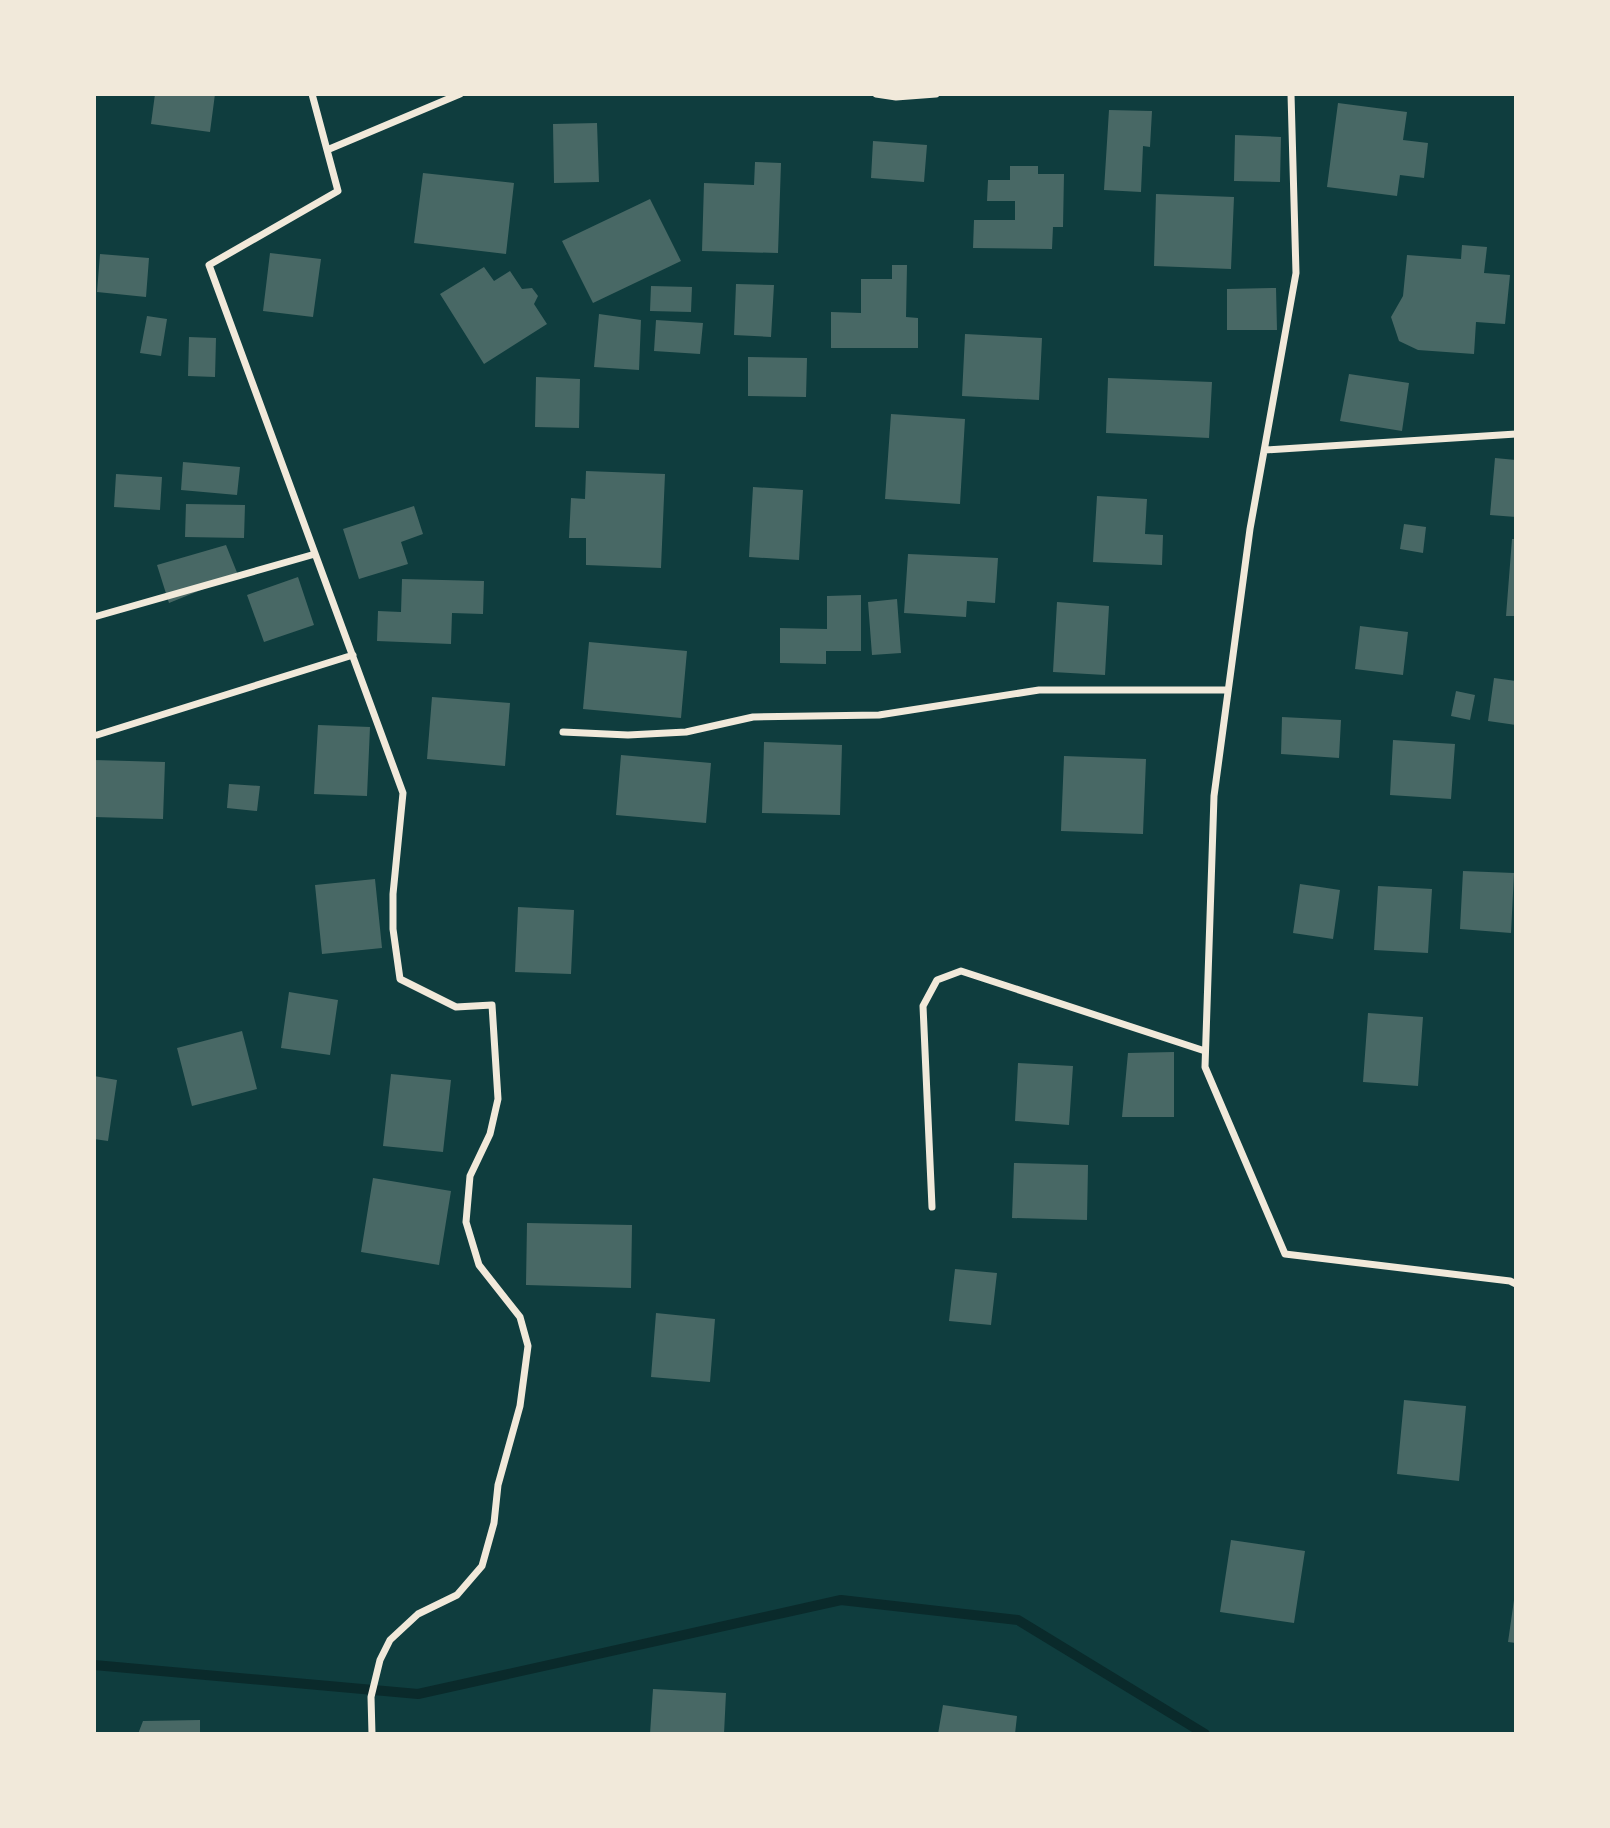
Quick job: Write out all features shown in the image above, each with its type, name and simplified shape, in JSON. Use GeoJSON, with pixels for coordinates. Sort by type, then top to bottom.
{"type":"FeatureCollection","features":[{"type":"Feature","properties":{"kind":"street"},"geometry":{"type":"LineString","coordinates":[[312,94],[338,191],[209,265],[403,793],[393,894],[393,929],[400,979],[456,1007],[492,1005],[498,1100],[490,1134],[470,1176],[466,1222],[479,1265],[520,1317],[528,1346],[520,1406],[498,1485],[494,1523],[482,1566],[457,1595],[418,1614],[390,1640],[380,1660],[372,1697],[372,1734]]}},
{"type":"Feature","properties":{"kind":"street"},"geometry":{"type":"LineString","coordinates":[[327,150],[460,94]]}},
{"type":"Feature","properties":{"kind":"street"},"geometry":{"type":"LineString","coordinates":[[876,94],[897,97],[936,94]]}},
{"type":"Feature","properties":{"kind":"street"},"geometry":{"type":"LineString","coordinates":[[1291,94],[1296,273],[1250,529],[1214,796],[1205,1067],[1285,1254],[1510,1281],[1516,1284]]}},
{"type":"Feature","properties":{"kind":"street"},"geometry":{"type":"LineString","coordinates":[[1265,450],[1516,434]]}},
{"type":"Feature","properties":{"kind":"street"},"geometry":{"type":"LineString","coordinates":[[94,617],[316,554]]}},
{"type":"Feature","properties":{"kind":"street"},"geometry":{"type":"LineString","coordinates":[[97,735],[353,655]]}},
{"type":"Feature","properties":{"kind":"street"},"geometry":{"type":"LineString","coordinates":[[563,732],[628,735],[685,732],[753,717],[879,715],[1039,690],[1228,690]]}},
{"type":"Feature","properties":{"kind":"street"},"geometry":{"type":"LineString","coordinates":[[932,1207],[923,1006],[937,980],[961,971],[1205,1051]]}},
{"type":"Feature","properties":{"kind":"building"},"geometry":{"type":"Polygon","coordinates":[[[155,94],[215,94],[210,132],[151,124],[155,94]]]}},
{"type":"Feature","properties":{"kind":"building"},"geometry":{"type":"Polygon","coordinates":[[[1338,103],[1407,112],[1403,140],[1428,143],[1424,178],[1400,175],[1397,196],[1327,187],[1338,103]]]}},
{"type":"Feature","properties":{"kind":"building"},"geometry":{"type":"Polygon","coordinates":[[[1109,110],[1152,111],[1150,147],[1143,146],[1141,192],[1104,190],[1109,110]]]}},
{"type":"Feature","properties":{"kind":"building"},"geometry":{"type":"Polygon","coordinates":[[[597,123],[599,182],[554,183],[553,124],[597,123]]]}},
{"type":"Feature","properties":{"kind":"building"},"geometry":{"type":"Polygon","coordinates":[[[1235,135],[1281,137],[1280,182],[1234,181],[1235,135]]]}},
{"type":"Feature","properties":{"kind":"building"},"geometry":{"type":"Polygon","coordinates":[[[873,141],[927,145],[924,182],[871,178],[873,141]]]}},
{"type":"Feature","properties":{"kind":"building"},"geometry":{"type":"Polygon","coordinates":[[[755,162],[781,163],[778,253],[702,251],[704,183],[754,185],[755,162]]]}},
{"type":"Feature","properties":{"kind":"building"},"geometry":{"type":"Polygon","coordinates":[[[1010,166],[1038,166],[1038,174],[1064,174],[1063,227],[1053,227],[1052,249],[973,248],[974,220],[1015,220],[1015,201],[987,201],[988,180],[1010,180],[1010,166]]]}},
{"type":"Feature","properties":{"kind":"building"},"geometry":{"type":"Polygon","coordinates":[[[423,173],[514,183],[506,254],[414,243],[423,173]]]}},
{"type":"Feature","properties":{"kind":"building"},"geometry":{"type":"Polygon","coordinates":[[[1156,194],[1234,197],[1231,269],[1154,266],[1156,194]]]}},
{"type":"Feature","properties":{"kind":"building"},"geometry":{"type":"Polygon","coordinates":[[[650,199],[681,261],[593,303],[562,241],[650,199]]]}},
{"type":"Feature","properties":{"kind":"building"},"geometry":{"type":"Polygon","coordinates":[[[1462,245],[1487,247],[1484,273],[1510,275],[1505,324],[1476,322],[1474,354],[1418,350],[1399,341],[1391,317],[1403,296],[1407,255],[1461,259],[1462,245]]]}},
{"type":"Feature","properties":{"kind":"building"},"geometry":{"type":"Polygon","coordinates":[[[270,253],[321,259],[313,317],[263,311],[270,253]]]}},
{"type":"Feature","properties":{"kind":"building"},"geometry":{"type":"Polygon","coordinates":[[[100,254],[149,258],[146,297],[97,292],[100,254]]]}},
{"type":"Feature","properties":{"kind":"building"},"geometry":{"type":"Polygon","coordinates":[[[892,265],[907,265],[906,317],[918,318],[918,348],[831,348],[831,312],[861,313],[861,279],[892,279],[892,265]]]}},
{"type":"Feature","properties":{"kind":"building"},"geometry":{"type":"Polygon","coordinates":[[[484,267],[494,281],[510,271],[522,289],[532,288],[538,296],[534,304],[547,324],[484,364],[440,294],[484,267]]]}},
{"type":"Feature","properties":{"kind":"building"},"geometry":{"type":"Polygon","coordinates":[[[736,284],[774,285],[771,337],[734,335],[736,284]]]}},
{"type":"Feature","properties":{"kind":"building"},"geometry":{"type":"Polygon","coordinates":[[[651,286],[692,287],[691,312],[650,311],[651,286]]]}},
{"type":"Feature","properties":{"kind":"building"},"geometry":{"type":"Polygon","coordinates":[[[1276,288],[1277,330],[1227,330],[1227,289],[1276,288]]]}},
{"type":"Feature","properties":{"kind":"building"},"geometry":{"type":"Polygon","coordinates":[[[599,314],[641,320],[639,370],[594,367],[599,314]]]}},
{"type":"Feature","properties":{"kind":"building"},"geometry":{"type":"Polygon","coordinates":[[[147,316],[167,319],[161,356],[140,353],[147,316]]]}},
{"type":"Feature","properties":{"kind":"building"},"geometry":{"type":"Polygon","coordinates":[[[656,320],[703,323],[700,354],[654,351],[656,320]]]}},
{"type":"Feature","properties":{"kind":"building"},"geometry":{"type":"Polygon","coordinates":[[[965,334],[1042,338],[1039,400],[962,396],[965,334]]]}},
{"type":"Feature","properties":{"kind":"building"},"geometry":{"type":"Polygon","coordinates":[[[189,337],[216,338],[215,377],[188,376],[189,337]]]}},
{"type":"Feature","properties":{"kind":"building"},"geometry":{"type":"Polygon","coordinates":[[[748,357],[807,358],[806,397],[748,396],[748,357]]]}},
{"type":"Feature","properties":{"kind":"building"},"geometry":{"type":"Polygon","coordinates":[[[1349,374],[1409,383],[1402,431],[1340,421],[1349,374]]]}},
{"type":"Feature","properties":{"kind":"building"},"geometry":{"type":"Polygon","coordinates":[[[536,377],[580,379],[579,428],[535,427],[536,377]]]}},
{"type":"Feature","properties":{"kind":"building"},"geometry":{"type":"Polygon","coordinates":[[[1108,378],[1212,382],[1209,438],[1106,433],[1108,378]]]}},
{"type":"Feature","properties":{"kind":"building"},"geometry":{"type":"Polygon","coordinates":[[[891,414],[965,419],[960,504],[885,499],[891,414]]]}},
{"type":"Feature","properties":{"kind":"building"},"geometry":{"type":"Polygon","coordinates":[[[1495,458],[1516,460],[1516,517],[1490,515],[1495,458]]]}},
{"type":"Feature","properties":{"kind":"building"},"geometry":{"type":"Polygon","coordinates":[[[183,462],[240,467],[237,495],[181,490],[183,462]]]}},
{"type":"Feature","properties":{"kind":"building"},"geometry":{"type":"Polygon","coordinates":[[[586,471],[665,474],[661,568],[586,565],[586,538],[569,538],[571,498],[585,499],[586,471]]]}},
{"type":"Feature","properties":{"kind":"building"},"geometry":{"type":"Polygon","coordinates":[[[116,474],[162,477],[160,510],[114,507],[116,474]]]}},
{"type":"Feature","properties":{"kind":"building"},"geometry":{"type":"Polygon","coordinates":[[[753,487],[803,490],[799,560],[749,557],[753,487]]]}},
{"type":"Feature","properties":{"kind":"building"},"geometry":{"type":"Polygon","coordinates":[[[1097,496],[1147,499],[1145,534],[1163,535],[1162,565],[1093,562],[1097,496]]]}},
{"type":"Feature","properties":{"kind":"building"},"geometry":{"type":"Polygon","coordinates":[[[186,504],[245,505],[244,538],[185,537],[186,504]]]}},
{"type":"Feature","properties":{"kind":"building"},"geometry":{"type":"Polygon","coordinates":[[[414,506],[423,534],[401,542],[408,564],[359,579],[343,529],[414,506]]]}},
{"type":"Feature","properties":{"kind":"building"},"geometry":{"type":"Polygon","coordinates":[[[1404,524],[1426,527],[1423,553],[1400,549],[1404,524]]]}},
{"type":"Feature","properties":{"kind":"building"},"geometry":{"type":"Polygon","coordinates":[[[1512,539],[1516,539],[1516,616],[1506,616],[1512,539]]]}},
{"type":"Feature","properties":{"kind":"building"},"geometry":{"type":"Polygon","coordinates":[[[226,545],[238,575],[169,603],[157,565],[226,545]]]}},
{"type":"Feature","properties":{"kind":"building"},"geometry":{"type":"Polygon","coordinates":[[[908,554],[998,558],[995,603],[967,601],[966,617],[904,613],[908,554]]]}},
{"type":"Feature","properties":{"kind":"building"},"geometry":{"type":"Polygon","coordinates":[[[298,577],[314,625],[264,642],[247,595],[298,577]]]}},
{"type":"Feature","properties":{"kind":"building"},"geometry":{"type":"Polygon","coordinates":[[[402,579],[484,581],[483,614],[452,613],[451,644],[377,641],[378,611],[401,612],[402,579]]]}},
{"type":"Feature","properties":{"kind":"building"},"geometry":{"type":"Polygon","coordinates":[[[861,595],[861,651],[826,651],[826,664],[780,663],[780,628],[827,629],[827,596],[861,595]]]}},
{"type":"Feature","properties":{"kind":"building"},"geometry":{"type":"Polygon","coordinates":[[[897,599],[901,653],[872,655],[868,602],[897,599]]]}},
{"type":"Feature","properties":{"kind":"building"},"geometry":{"type":"Polygon","coordinates":[[[1057,602],[1109,606],[1105,675],[1053,672],[1057,602]]]}},
{"type":"Feature","properties":{"kind":"building"},"geometry":{"type":"Polygon","coordinates":[[[1360,626],[1408,632],[1403,675],[1355,669],[1360,626]]]}},
{"type":"Feature","properties":{"kind":"building"},"geometry":{"type":"Polygon","coordinates":[[[589,642],[687,651],[681,718],[583,709],[589,642]]]}},
{"type":"Feature","properties":{"kind":"building"},"geometry":{"type":"Polygon","coordinates":[[[1494,678],[1516,681],[1516,725],[1488,721],[1494,678]]]}},
{"type":"Feature","properties":{"kind":"building"},"geometry":{"type":"Polygon","coordinates":[[[1456,691],[1475,695],[1470,720],[1451,716],[1456,691]]]}},
{"type":"Feature","properties":{"kind":"building"},"geometry":{"type":"Polygon","coordinates":[[[432,697],[510,703],[505,766],[427,759],[432,697]]]}},
{"type":"Feature","properties":{"kind":"building"},"geometry":{"type":"Polygon","coordinates":[[[1282,717],[1341,720],[1339,758],[1281,754],[1282,717]]]}},
{"type":"Feature","properties":{"kind":"building"},"geometry":{"type":"Polygon","coordinates":[[[318,725],[370,727],[367,796],[314,794],[318,725]]]}},
{"type":"Feature","properties":{"kind":"building"},"geometry":{"type":"Polygon","coordinates":[[[1393,740],[1455,744],[1451,799],[1390,795],[1393,740]]]}},
{"type":"Feature","properties":{"kind":"building"},"geometry":{"type":"Polygon","coordinates":[[[764,742],[842,745],[840,815],[762,813],[764,742]]]}},
{"type":"Feature","properties":{"kind":"building"},"geometry":{"type":"Polygon","coordinates":[[[621,755],[711,763],[706,823],[616,815],[621,755]]]}},
{"type":"Feature","properties":{"kind":"building"},"geometry":{"type":"Polygon","coordinates":[[[1064,756],[1146,759],[1143,834],[1061,831],[1064,756]]]}},
{"type":"Feature","properties":{"kind":"building"},"geometry":{"type":"Polygon","coordinates":[[[94,760],[165,762],[163,819],[94,817],[94,760]]]}},
{"type":"Feature","properties":{"kind":"building"},"geometry":{"type":"Polygon","coordinates":[[[229,784],[260,786],[257,811],[227,808],[229,784]]]}},
{"type":"Feature","properties":{"kind":"building"},"geometry":{"type":"Polygon","coordinates":[[[1463,871],[1514,873],[1511,933],[1460,929],[1463,871]]]}},
{"type":"Feature","properties":{"kind":"building"},"geometry":{"type":"Polygon","coordinates":[[[375,879],[382,948],[322,954],[315,885],[375,879]]]}},
{"type":"Feature","properties":{"kind":"building"},"geometry":{"type":"Polygon","coordinates":[[[1300,884],[1340,890],[1333,939],[1293,933],[1300,884]]]}},
{"type":"Feature","properties":{"kind":"building"},"geometry":{"type":"Polygon","coordinates":[[[1378,886],[1432,889],[1428,953],[1374,950],[1378,886]]]}},
{"type":"Feature","properties":{"kind":"building"},"geometry":{"type":"Polygon","coordinates":[[[518,907],[574,910],[571,974],[515,972],[518,907]]]}},
{"type":"Feature","properties":{"kind":"building"},"geometry":{"type":"Polygon","coordinates":[[[289,992],[338,1000],[330,1055],[281,1048],[289,992]]]}},
{"type":"Feature","properties":{"kind":"building"},"geometry":{"type":"Polygon","coordinates":[[[1368,1013],[1423,1017],[1418,1086],[1363,1082],[1368,1013]]]}},
{"type":"Feature","properties":{"kind":"building"},"geometry":{"type":"Polygon","coordinates":[[[242,1031],[257,1089],[192,1106],[177,1048],[242,1031]]]}},
{"type":"Feature","properties":{"kind":"building"},"geometry":{"type":"Polygon","coordinates":[[[1174,1052],[1174,1117],[1122,1117],[1128,1053],[1174,1052]]]}},
{"type":"Feature","properties":{"kind":"building"},"geometry":{"type":"Polygon","coordinates":[[[1018,1063],[1073,1066],[1069,1125],[1015,1121],[1018,1063]]]}},
{"type":"Feature","properties":{"kind":"building"},"geometry":{"type":"Polygon","coordinates":[[[391,1074],[451,1080],[443,1152],[383,1146],[391,1074]]]}},
{"type":"Feature","properties":{"kind":"building"},"geometry":{"type":"Polygon","coordinates":[[[94,1076],[117,1080],[108,1141],[94,1139],[94,1076]]]}},
{"type":"Feature","properties":{"kind":"building"},"geometry":{"type":"Polygon","coordinates":[[[1014,1163],[1088,1165],[1087,1220],[1012,1218],[1014,1163]]]}},
{"type":"Feature","properties":{"kind":"building"},"geometry":{"type":"Polygon","coordinates":[[[373,1178],[451,1191],[439,1265],[361,1252],[373,1178]]]}},
{"type":"Feature","properties":{"kind":"building"},"geometry":{"type":"Polygon","coordinates":[[[527,1223],[632,1225],[631,1288],[526,1285],[527,1223]]]}},
{"type":"Feature","properties":{"kind":"building"},"geometry":{"type":"Polygon","coordinates":[[[955,1269],[997,1273],[991,1325],[949,1321],[955,1269]]]}},
{"type":"Feature","properties":{"kind":"building"},"geometry":{"type":"Polygon","coordinates":[[[656,1313],[715,1319],[710,1382],[651,1377],[656,1313]]]}},
{"type":"Feature","properties":{"kind":"building"},"geometry":{"type":"Polygon","coordinates":[[[1404,1400],[1466,1406],[1459,1481],[1397,1474],[1404,1400]]]}},
{"type":"Feature","properties":{"kind":"building"},"geometry":{"type":"Polygon","coordinates":[[[1231,1540],[1305,1551],[1294,1623],[1220,1612],[1231,1540]]]}},
{"type":"Feature","properties":{"kind":"building"},"geometry":{"type":"Polygon","coordinates":[[[1516,1600],[1516,1643],[1508,1642],[1516,1600]]]}},
{"type":"Feature","properties":{"kind":"building"},"geometry":{"type":"Polygon","coordinates":[[[653,1689],[726,1693],[724,1734],[650,1734],[653,1689]]]}},
{"type":"Feature","properties":{"kind":"building"},"geometry":{"type":"Polygon","coordinates":[[[943,1705],[1017,1716],[1015,1734],[938,1734],[943,1705]]]}},
{"type":"Feature","properties":{"kind":"building"},"geometry":{"type":"Polygon","coordinates":[[[200,1720],[200,1734],[138,1734],[143,1721],[200,1720]]]}},
{"type":"Feature","properties":{"kind":"waterway"},"geometry":{"type":"LineString","coordinates":[[94,1665],[418,1694],[841,1600],[1018,1620],[1205,1734]]}}]}
